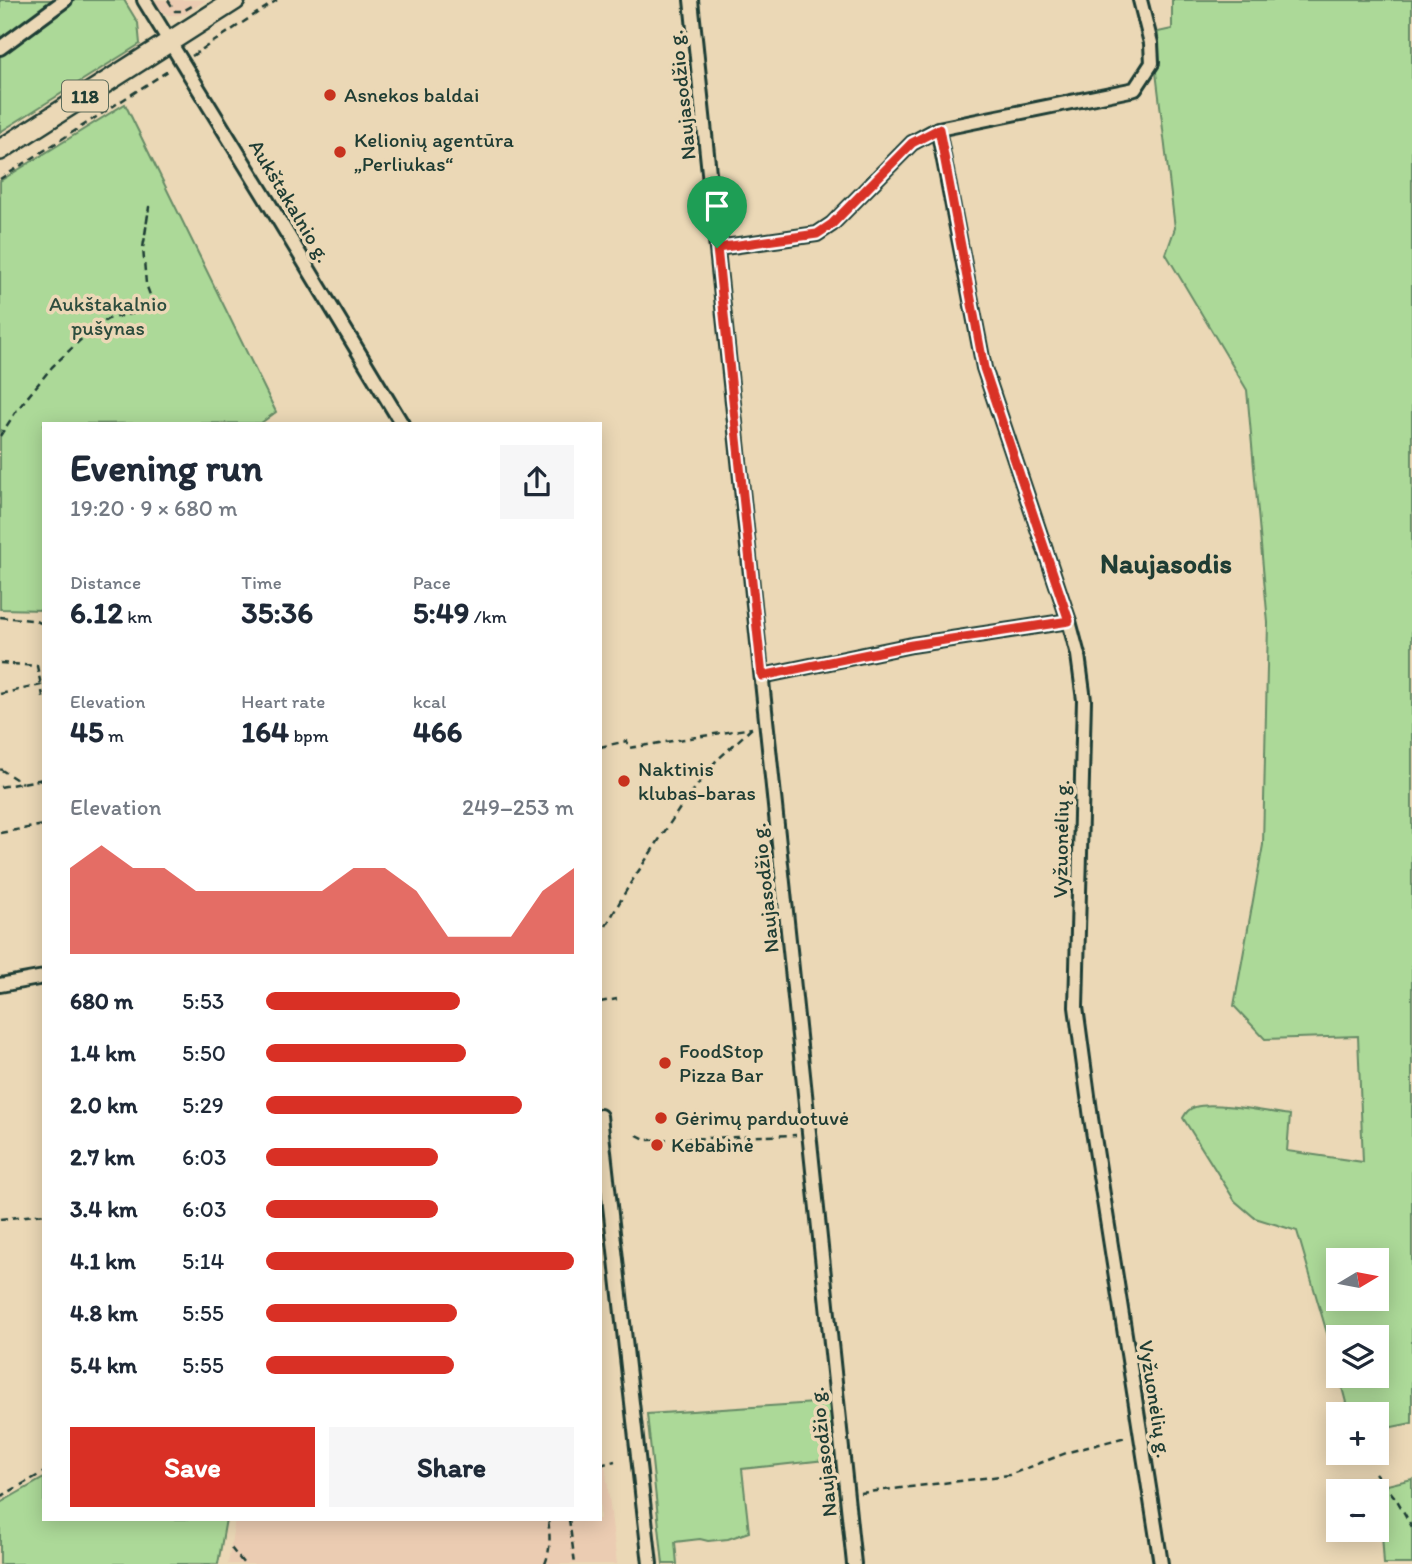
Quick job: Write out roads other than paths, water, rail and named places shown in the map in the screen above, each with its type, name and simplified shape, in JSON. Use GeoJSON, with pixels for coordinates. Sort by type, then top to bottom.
{"type":"FeatureCollection","features":[{"type":"Feature","properties":{"kind":"main road","name":"118"},"geometry":{"type":"LineString","coordinates":[[0,150],[235,0]]}},
{"type":"Feature","properties":{"kind":"street"},"geometry":{"type":"LineString","coordinates":[[0,48],[65,0]]}},
{"type":"Feature","properties":{"kind":"street","name":"Aukštakalnio g."},"geometry":{"type":"LineString","coordinates":[[144,0],[401,422]]}},
{"type":"Feature","properties":{"kind":"street","name":"Naujasodžio g."},"geometry":{"type":"LineString","coordinates":[[691,0],[854,1564]]}},
{"type":"Feature","properties":{"kind":"street"},"geometry":{"type":"LineString","coordinates":[[717,248],[817,234],[832,224],[912,143],[939,129],[1135,89],[1152,63],[1151,43],[1140,0]]}},
{"type":"Feature","properties":{"kind":"street","name":"Vyžuonėlių g."},"geometry":{"type":"LineString","coordinates":[[939,129],[984,368],[1069,621],[1084,700],[1076,1007],[1161,1564]]}},
{"type":"Feature","properties":{"kind":"street"},"geometry":{"type":"LineString","coordinates":[[762,676],[912,645],[1069,621]]}},
{"type":"Feature","properties":{"kind":"street"},"geometry":{"type":"LineString","coordinates":[[0,985],[42,977]]}},
{"type":"Feature","properties":{"kind":"street"},"geometry":{"type":"LineString","coordinates":[[602,1134],[650,1564]]}},
{"type":"Feature","properties":{"kind":"place","name":"Asnekos baldai"},"geometry":{"type":"Point","coordinates":[330,95]}},
{"type":"Feature","properties":{"kind":"place","name":"Kelionių agentūra „Perliukas“"},"geometry":{"type":"Point","coordinates":[340,152]}},
{"type":"Feature","properties":{"kind":"place","name":"Naktinis klubas-baras"},"geometry":{"type":"Point","coordinates":[624,781]}},
{"type":"Feature","properties":{"kind":"place","name":"FoodStop Pizza Bar"},"geometry":{"type":"Point","coordinates":[665,1063]}},
{"type":"Feature","properties":{"kind":"place","name":"Gėrimų parduotuvė"},"geometry":{"type":"Point","coordinates":[661,1118]}},
{"type":"Feature","properties":{"kind":"place","name":"Kebabinė"},"geometry":{"type":"Point","coordinates":[657,1145]}},
{"type":"Feature","properties":{"kind":"district","name":"Naujasodis"},"geometry":{"type":"Point","coordinates":[1166,563]}},
{"type":"Feature","properties":{"kind":"park label","name":"Aukštakalnio pušynas"},"geometry":{"type":"Point","coordinates":[108,316]}}]}
